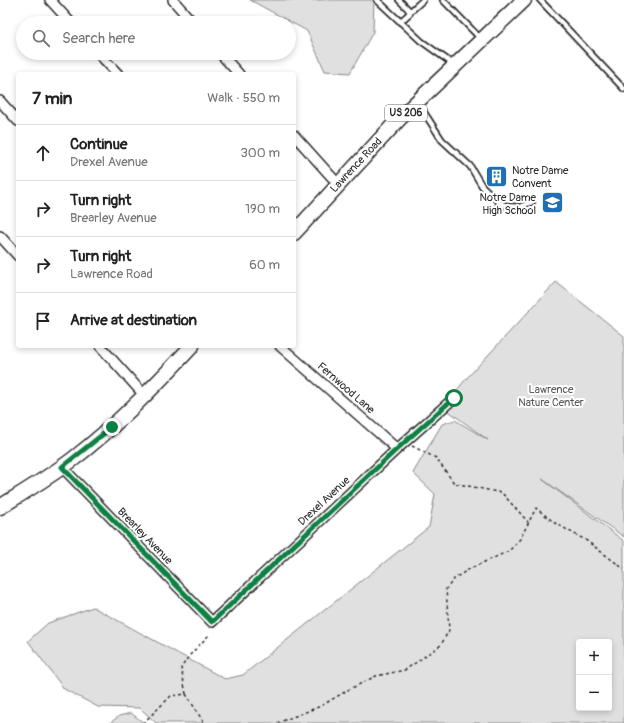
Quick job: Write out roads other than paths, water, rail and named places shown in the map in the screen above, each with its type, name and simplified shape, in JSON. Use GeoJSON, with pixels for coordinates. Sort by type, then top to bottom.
{"type":"FeatureCollection","features":[{"type":"Feature","properties":{"kind":"main road","name":"Lawrence Road"},"geometry":{"type":"LineString","coordinates":[[296,231],[338,184],[417,102],[454,65],[482,40],[519,2]]}},
{"type":"Feature","properties":{"kind":"main road"},"geometry":{"type":"LineString","coordinates":[[0,507],[62,467],[102,436],[145,396],[190,348]]}},
{"type":"Feature","properties":{"kind":"street"},"geometry":{"type":"LineString","coordinates":[[50,0],[65,16]]}},
{"type":"Feature","properties":{"kind":"street"},"geometry":{"type":"LineString","coordinates":[[175,1],[187,16]]}},
{"type":"Feature","properties":{"kind":"street"},"geometry":{"type":"LineString","coordinates":[[105,60],[116,72]]}},
{"type":"Feature","properties":{"kind":"street"},"geometry":{"type":"LineString","coordinates":[[226,60],[237,72]]}},
{"type":"Feature","properties":{"kind":"street"},"geometry":{"type":"LineString","coordinates":[[0,101],[16,119]]}},
{"type":"Feature","properties":{"kind":"street"},"geometry":{"type":"LineString","coordinates":[[296,137],[338,184]]}},
{"type":"Feature","properties":{"kind":"street"},"geometry":{"type":"LineString","coordinates":[[0,236],[16,254]]}},
{"type":"Feature","properties":{"kind":"street"},"geometry":{"type":"LineString","coordinates":[[102,348],[145,396]]}},
{"type":"Feature","properties":{"kind":"street","name":"Fernwood Lane"},"geometry":{"type":"LineString","coordinates":[[282,348],[397,449]]}},
{"type":"Feature","properties":{"kind":"street","name":"Drexel Avenue"},"geometry":{"type":"LineString","coordinates":[[212,622],[397,449],[454,398]]}},
{"type":"Feature","properties":{"kind":"street","name":"Brearley Avenue"},"geometry":{"type":"LineString","coordinates":[[62,467],[212,622]]}},
{"type":"Feature","properties":{"kind":"lane"},"geometry":{"type":"LineString","coordinates":[[377,0],[421,41],[454,65]]}},
{"type":"Feature","properties":{"kind":"lane"},"geometry":{"type":"LineString","coordinates":[[399,0],[409,11]]}},
{"type":"Feature","properties":{"kind":"lane"},"geometry":{"type":"LineString","coordinates":[[400,22],[410,13],[409,11],[423,0]]}},
{"type":"Feature","properties":{"kind":"lane"},"geometry":{"type":"LineString","coordinates":[[443,0],[482,40]]}},
{"type":"Feature","properties":{"kind":"lane"},"geometry":{"type":"LineString","coordinates":[[540,0],[624,89]]}},
{"type":"Feature","properties":{"kind":"lane"},"geometry":{"type":"LineString","coordinates":[[417,102],[442,140],[470,166],[480,184],[500,203],[507,206],[519,207],[532,202]]}},
{"type":"Feature","properties":{"kind":"place","name":"Notre Dame Convent"},"geometry":{"type":"Point","coordinates":[497,176]}},
{"type":"Feature","properties":{"kind":"place","name":"Notre Dame High School"},"geometry":{"type":"Point","coordinates":[552,203]}},
{"type":"Feature","properties":{"kind":"park label","name":"Lawrence Nature Center"},"geometry":{"type":"Point","coordinates":[551,395]}}]}
